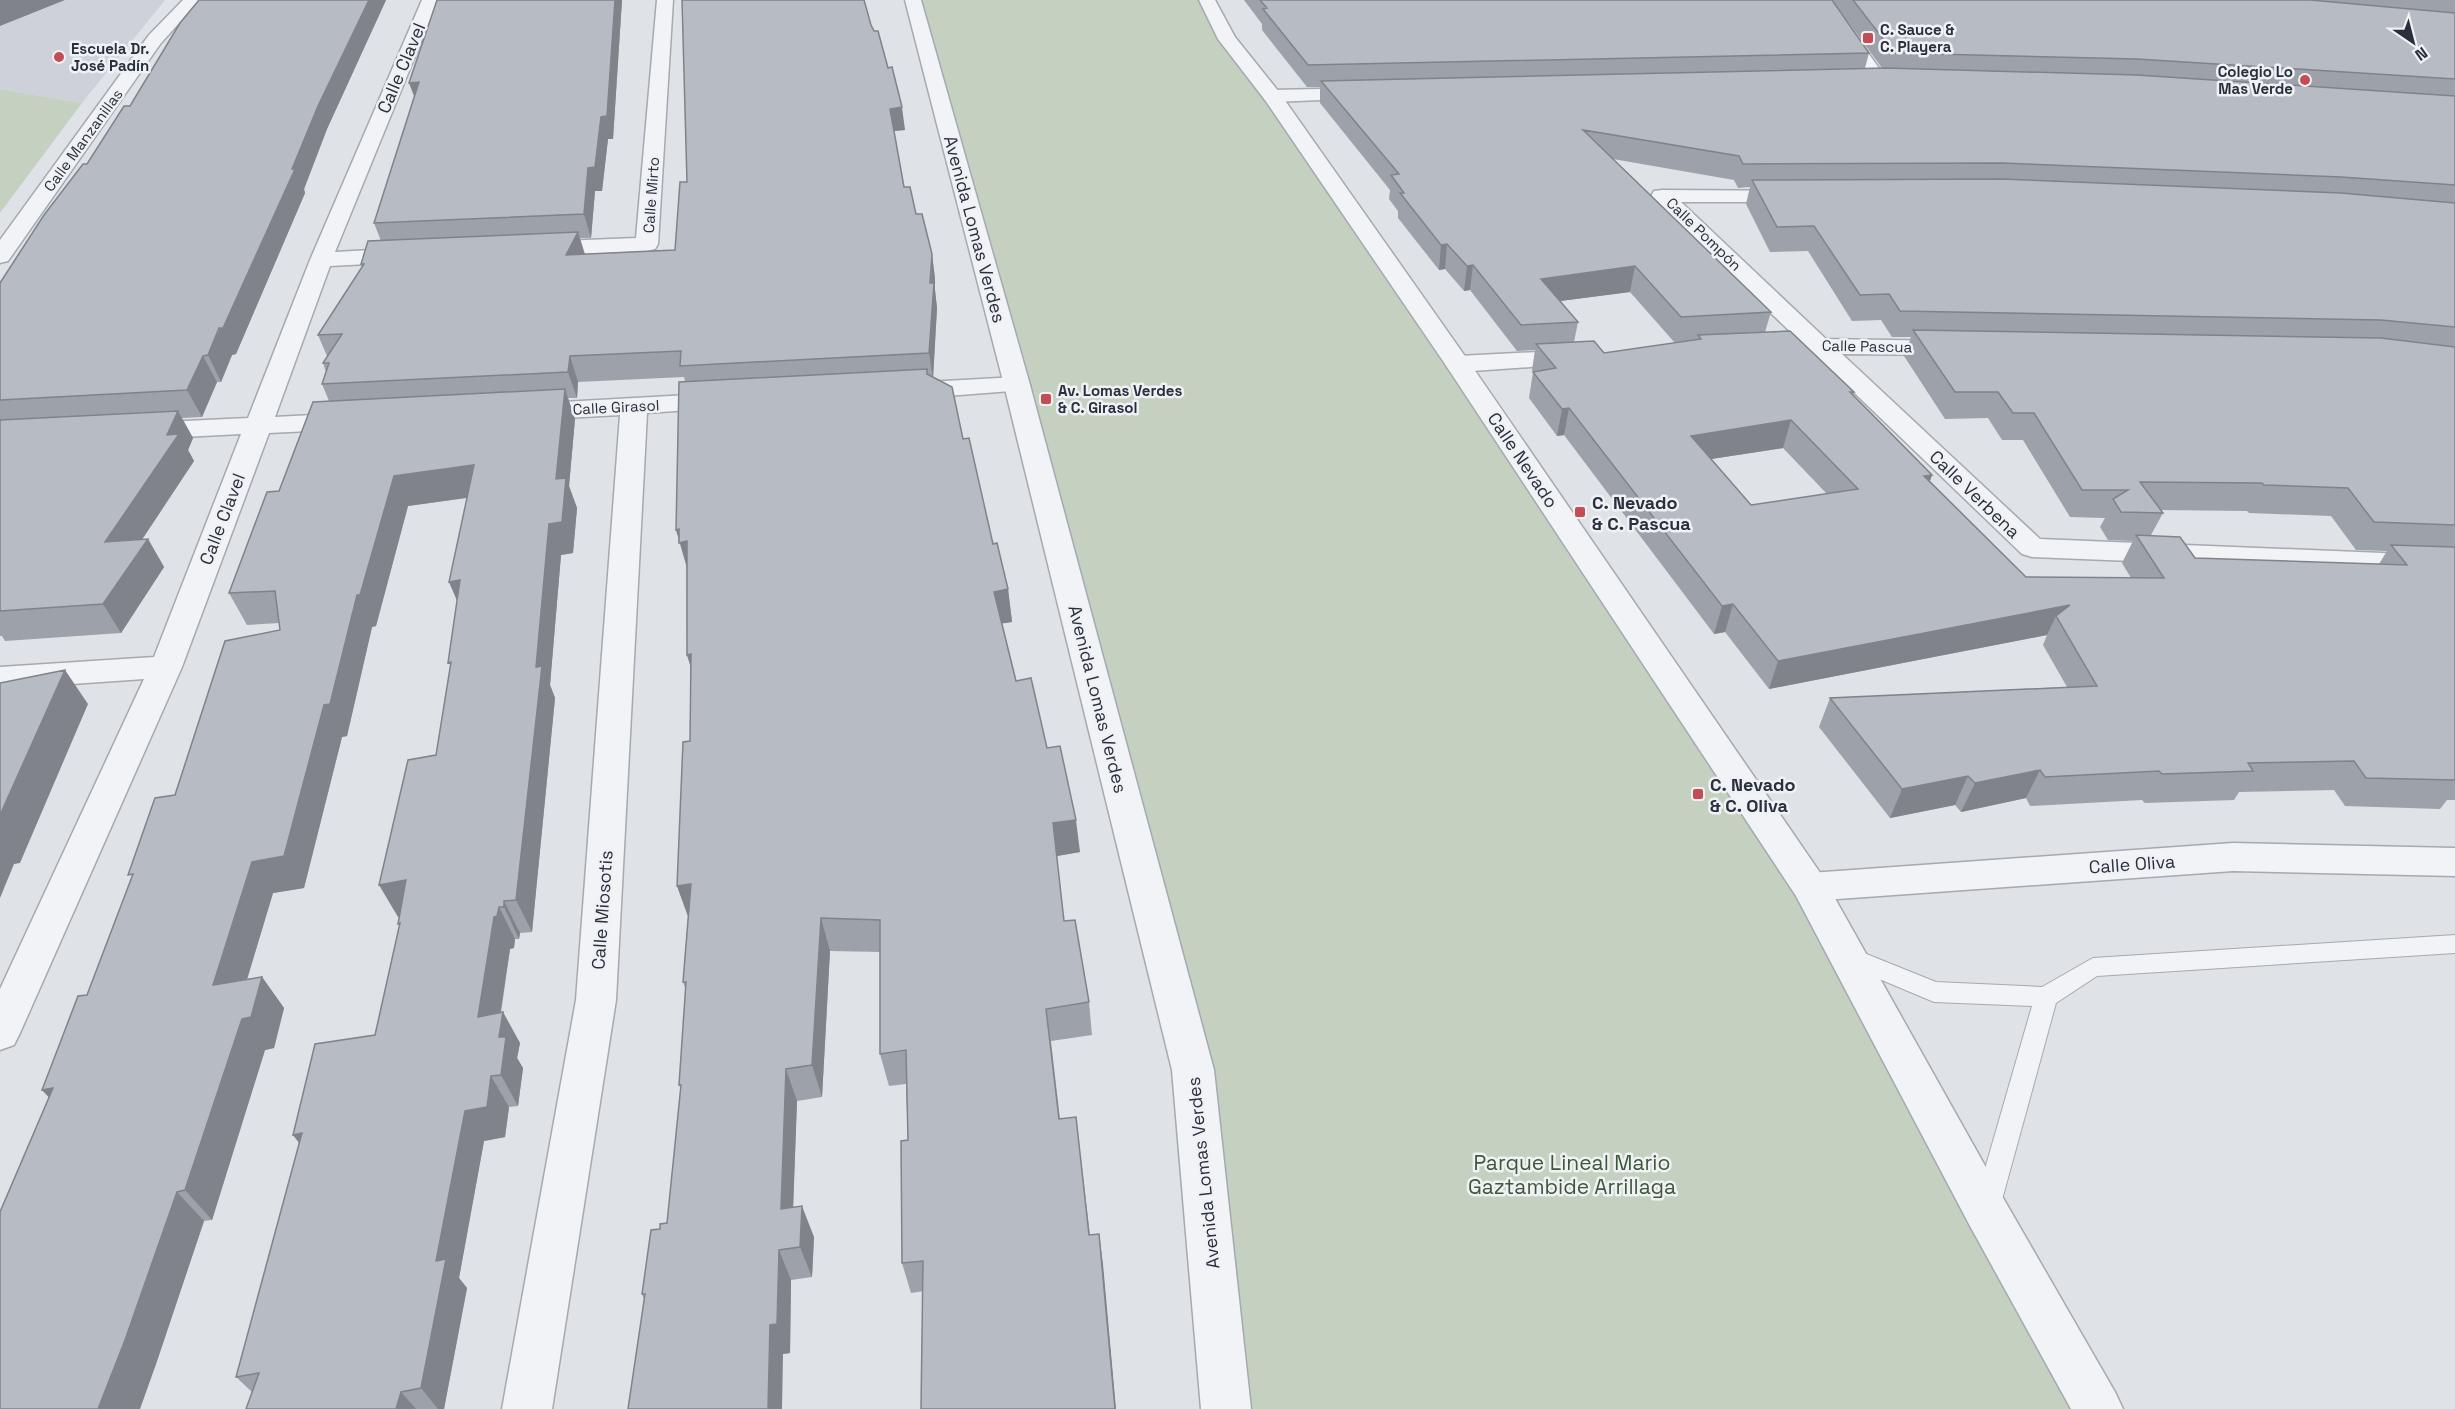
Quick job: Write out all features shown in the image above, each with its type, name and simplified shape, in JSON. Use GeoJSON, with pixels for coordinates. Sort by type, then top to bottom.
{"type":"FeatureCollection","features":[{"type":"Feature","properties":{"kind":"street","name":"Calle Manzanillas"},"geometry":{"type":"LineString","coordinates":[[0,256],[155,39],[192,0]]}},
{"type":"Feature","properties":{"kind":"street","name":"Calle Clavel"},"geometry":{"type":"LineString","coordinates":[[0,1033],[166,667],[321,260],[430,0]]}},
{"type":"Feature","properties":{"kind":"street","name":"Calle Mirto"},"geometry":{"type":"LineString","coordinates":[[519,250],[647,244],[665,0]]}},
{"type":"Feature","properties":{"kind":"street","name":"Avenida Lomas Verdes"},"geometry":{"type":"LineString","coordinates":[[913,0],[1017,385],[1193,1070],[1227,1409]]}},
{"type":"Feature","properties":{"kind":"street","name":"Calle Nevado"},"geometry":{"type":"LineString","coordinates":[[1207,0],[1227,39],[1272,96],[1458,364],[1810,887],[1986,1211],[2098,1409]]}},
{"type":"Feature","properties":{"kind":"street"},"geometry":{"type":"LineString","coordinates":[[1822,0],[1880,81]]}},
{"type":"Feature","properties":{"kind":"street"},"geometry":{"type":"LineString","coordinates":[[1856,82],[1904,82]]}},
{"type":"Feature","properties":{"kind":"street"},"geometry":{"type":"LineString","coordinates":[[1272,96],[1379,94]]}},
{"type":"Feature","properties":{"kind":"street","name":"Calle Pompón"},"geometry":{"type":"LineString","coordinates":[[1815,196],[1662,196],[1820,345]]}},
{"type":"Feature","properties":{"kind":"street"},"geometry":{"type":"LineString","coordinates":[[321,260],[426,255]]}},
{"type":"Feature","properties":{"kind":"street","name":"Calle Pascua"},"geometry":{"type":"LineString","coordinates":[[1785,347],[1820,345],[1974,348]]}},
{"type":"Feature","properties":{"kind":"street","name":"Calle Verbena"},"geometry":{"type":"LineString","coordinates":[[1820,345],[2032,548],[2455,565]]}},
{"type":"Feature","properties":{"kind":"street"},"geometry":{"type":"LineString","coordinates":[[1458,364],[1598,357]]}},
{"type":"Feature","properties":{"kind":"street"},"geometry":{"type":"LineString","coordinates":[[885,393],[1017,385]]}},
{"type":"Feature","properties":{"kind":"street","name":"Calle Girasol"},"geometry":{"type":"LineString","coordinates":[[505,413],[754,400]]}},
{"type":"Feature","properties":{"kind":"street","name":"Calle Miosotis"},"geometry":{"type":"LineString","coordinates":[[527,1409],[596,1000],[634,406]]}},
{"type":"Feature","properties":{"kind":"street"},"geometry":{"type":"LineString","coordinates":[[117,432],[375,420]]}},
{"type":"Feature","properties":{"kind":"street"},"geometry":{"type":"LineString","coordinates":[[0,678],[166,667]]}},
{"type":"Feature","properties":{"kind":"street","name":"Calle Oliva"},"geometry":{"type":"LineString","coordinates":[[1810,887],[2233,856],[2455,862]]}},
{"type":"Feature","properties":{"kind":"lane"},"geometry":{"type":"LineString","coordinates":[[1847,955],[1934,992],[2046,997],[2093,967],[2455,944]]}},
{"type":"Feature","properties":{"kind":"lane"},"geometry":{"type":"LineString","coordinates":[[1986,1211],[2046,997]]}},
{"type":"Feature","properties":{"kind":"shaded area","name":"Escuela Dr. José Padín"},"geometry":{"type":"Polygon","coordinates":[[[0,0],[165,0],[82,103],[0,89],[0,0]]]}},
{"type":"Feature","properties":{"kind":"green space","name":"Parque Lineal Mario Gaztambide Arrillaga"},"geometry":{"type":"Polygon","coordinates":[[[913,0],[1207,0],[1810,887],[2098,1409],[1227,1409],[1193,1070],[913,0]]]}},
{"type":"Feature","properties":{"kind":"green space"},"geometry":{"type":"Polygon","coordinates":[[[0,89],[82,103],[0,213],[0,89]]]}},
{"type":"Feature","properties":{"kind":"building"},"geometry":{"type":"Polygon","coordinates":[[[199,0],[369,0],[318,106],[292,169],[295,169],[223,328],[219,328],[208,355],[203,356],[187,390],[0,400],[0,283],[44,215],[83,164],[87,164],[124,106],[130,106],[180,23],[199,0]]]}},
{"type":"Feature","properties":{"kind":"building"},"geometry":{"type":"Polygon","coordinates":[[[437,0],[615,0],[607,116],[601,117],[595,167],[588,168],[584,214],[374,223],[419,82],[409,83],[437,0]]]}},
{"type":"Feature","properties":{"kind":"building"},"geometry":{"type":"Polygon","coordinates":[[[682,0],[864,0],[871,25],[874,31],[878,31],[888,68],[892,67],[902,107],[890,109],[904,187],[910,187],[916,214],[922,214],[932,254],[930,283],[934,283],[929,353],[680,366],[681,351],[570,356],[568,372],[322,384],[329,363],[323,363],[342,334],[318,335],[364,264],[361,264],[368,241],[578,232],[566,255],[675,250],[680,182],[687,182],[682,0]]]}},
{"type":"Feature","properties":{"kind":"building"},"geometry":{"type":"Polygon","coordinates":[[[1260,0],[1832,0],[1869,53],[1308,65],[1263,9],[1267,8],[1260,0]]]}},
{"type":"Feature","properties":{"kind":"building"},"geometry":{"type":"Polygon","coordinates":[[[1853,0],[2310,0],[2455,13],[2455,79],[2137,59],[1894,53],[1853,0]]]}},
{"type":"Feature","properties":{"kind":"building"},"geometry":{"type":"Polygon","coordinates":[[[1886,68],[2137,75],[2455,96],[2455,185],[2341,177],[2001,163],[1743,164],[1739,156],[1583,130],[1771,312],[1681,317],[1635,266],[1541,279],[1578,322],[1521,325],[1473,265],[1467,266],[1447,244],[1441,245],[1400,193],[1404,193],[1391,175],[1399,174],[1321,81],[1886,68]]]}},
{"type":"Feature","properties":{"kind":"building"},"geometry":{"type":"Polygon","coordinates":[[[2001,179],[2341,193],[2455,203],[2455,327],[2381,320],[1900,311],[1889,294],[1860,295],[1814,226],[1777,227],[1752,180],[2001,179]]]}},
{"type":"Feature","properties":{"kind":"building"},"geometry":{"type":"Polygon","coordinates":[[[1913,330],[2381,338],[2455,347],[2455,525],[2374,522],[2348,488],[2264,485],[2262,483],[2140,482],[2163,513],[2121,512],[2113,499],[2128,490],[2082,490],[2034,413],[2013,413],[1998,392],[1955,392],[1913,330]]]}},
{"type":"Feature","properties":{"kind":"building"},"geometry":{"type":"Polygon","coordinates":[[[1790,331],[1854,392],[1850,392],[1932,475],[1924,476],[2026,577],[2164,578],[2136,535],[2180,537],[2195,558],[2407,565],[2391,545],[2455,547],[2455,780],[2366,778],[2354,761],[2248,763],[2253,771],[2162,774],[2159,771],[2045,777],[2040,770],[1975,783],[1968,776],[1902,789],[1830,698],[2097,686],[2056,616],[2070,605],[1778,661],[1733,604],[1722,606],[1569,408],[1562,409],[1533,372],[1556,368],[1536,344],[1594,341],[1604,353],[1701,339],[1698,335],[1790,331]],[[1791,420],[1691,436],[1751,505],[1858,489],[1791,420]]]}},
{"type":"Feature","properties":{"kind":"building"},"geometry":{"type":"Polygon","coordinates":[[[927,369],[927,374],[952,387],[963,439],[969,438],[993,544],[997,543],[1008,589],[994,592],[1016,681],[1031,678],[1047,748],[1060,746],[1076,820],[1053,823],[1064,921],[1075,920],[1089,1002],[1046,1009],[1059,1119],[1076,1117],[1089,1235],[1099,1234],[1115,1409],[921,1409],[923,1261],[902,1263],[901,1141],[908,1140],[906,1050],[880,1054],[880,920],[821,918],[812,1065],[786,1069],[781,1209],[802,1206],[800,1247],[779,1250],[777,1324],[770,1325],[768,1409],[628,1409],[645,1294],[642,1294],[651,1230],[660,1229],[660,1224],[667,1223],[681,1085],[679,1085],[686,982],[683,982],[691,884],[677,886],[683,742],[690,741],[691,654],[687,655],[687,541],[679,543],[679,529],[676,530],[679,382],[927,369]]]}},
{"type":"Feature","properties":{"kind":"building"},"geometry":{"type":"Polygon","coordinates":[[[565,389],[556,479],[566,478],[562,522],[549,524],[536,667],[542,666],[516,900],[504,901],[504,907],[499,907],[497,916],[494,917],[478,1017],[503,1012],[499,1037],[506,1037],[501,1075],[491,1076],[487,1107],[465,1111],[436,1261],[446,1259],[421,1388],[401,1392],[396,1409],[246,1409],[259,1373],[236,1377],[302,1133],[293,1135],[315,1044],[375,1035],[400,923],[398,924],[406,880],[379,885],[408,760],[436,755],[451,662],[448,663],[460,580],[449,582],[474,465],[394,476],[360,595],[357,595],[330,704],[324,705],[284,856],[252,862],[213,985],[262,977],[251,1017],[242,1019],[185,1190],[177,1192],[98,1409],[0,1409],[0,1212],[53,1088],[42,1090],[78,996],[87,995],[133,874],[128,875],[155,798],[175,795],[225,641],[280,630],[275,591],[229,593],[267,492],[279,491],[313,402],[565,389]]]}},
{"type":"Feature","properties":{"kind":"building"},"geometry":{"type":"Polygon","coordinates":[[[178,411],[167,435],[179,434],[105,542],[148,539],[103,604],[0,611],[0,420],[178,411]]]}},
{"type":"Feature","properties":{"kind":"building"},"geometry":{"type":"Polygon","coordinates":[[[65,670],[0,815],[0,683],[65,670]]]}},
{"type":"Feature","properties":{"kind":"place","name":"C. Sauce & C. Playera"},"geometry":{"type":"Point","coordinates":[1868,38]}},
{"type":"Feature","properties":{"kind":"place","name":"Escuela Dr. José Padín"},"geometry":{"type":"Point","coordinates":[59,57]}},
{"type":"Feature","properties":{"kind":"place","name":"Colegio Lo Mas Verde"},"geometry":{"type":"Point","coordinates":[2305,80]}},
{"type":"Feature","properties":{"kind":"place","name":"Av. Lomas Verdes & C. Girasol"},"geometry":{"type":"Point","coordinates":[1046,399]}},
{"type":"Feature","properties":{"kind":"place","name":"C. Nevado & C. Pascua"},"geometry":{"type":"Point","coordinates":[1580,512]}},
{"type":"Feature","properties":{"kind":"place","name":"C. Nevado & C. Oliva"},"geometry":{"type":"Point","coordinates":[1698,794]}}]}
